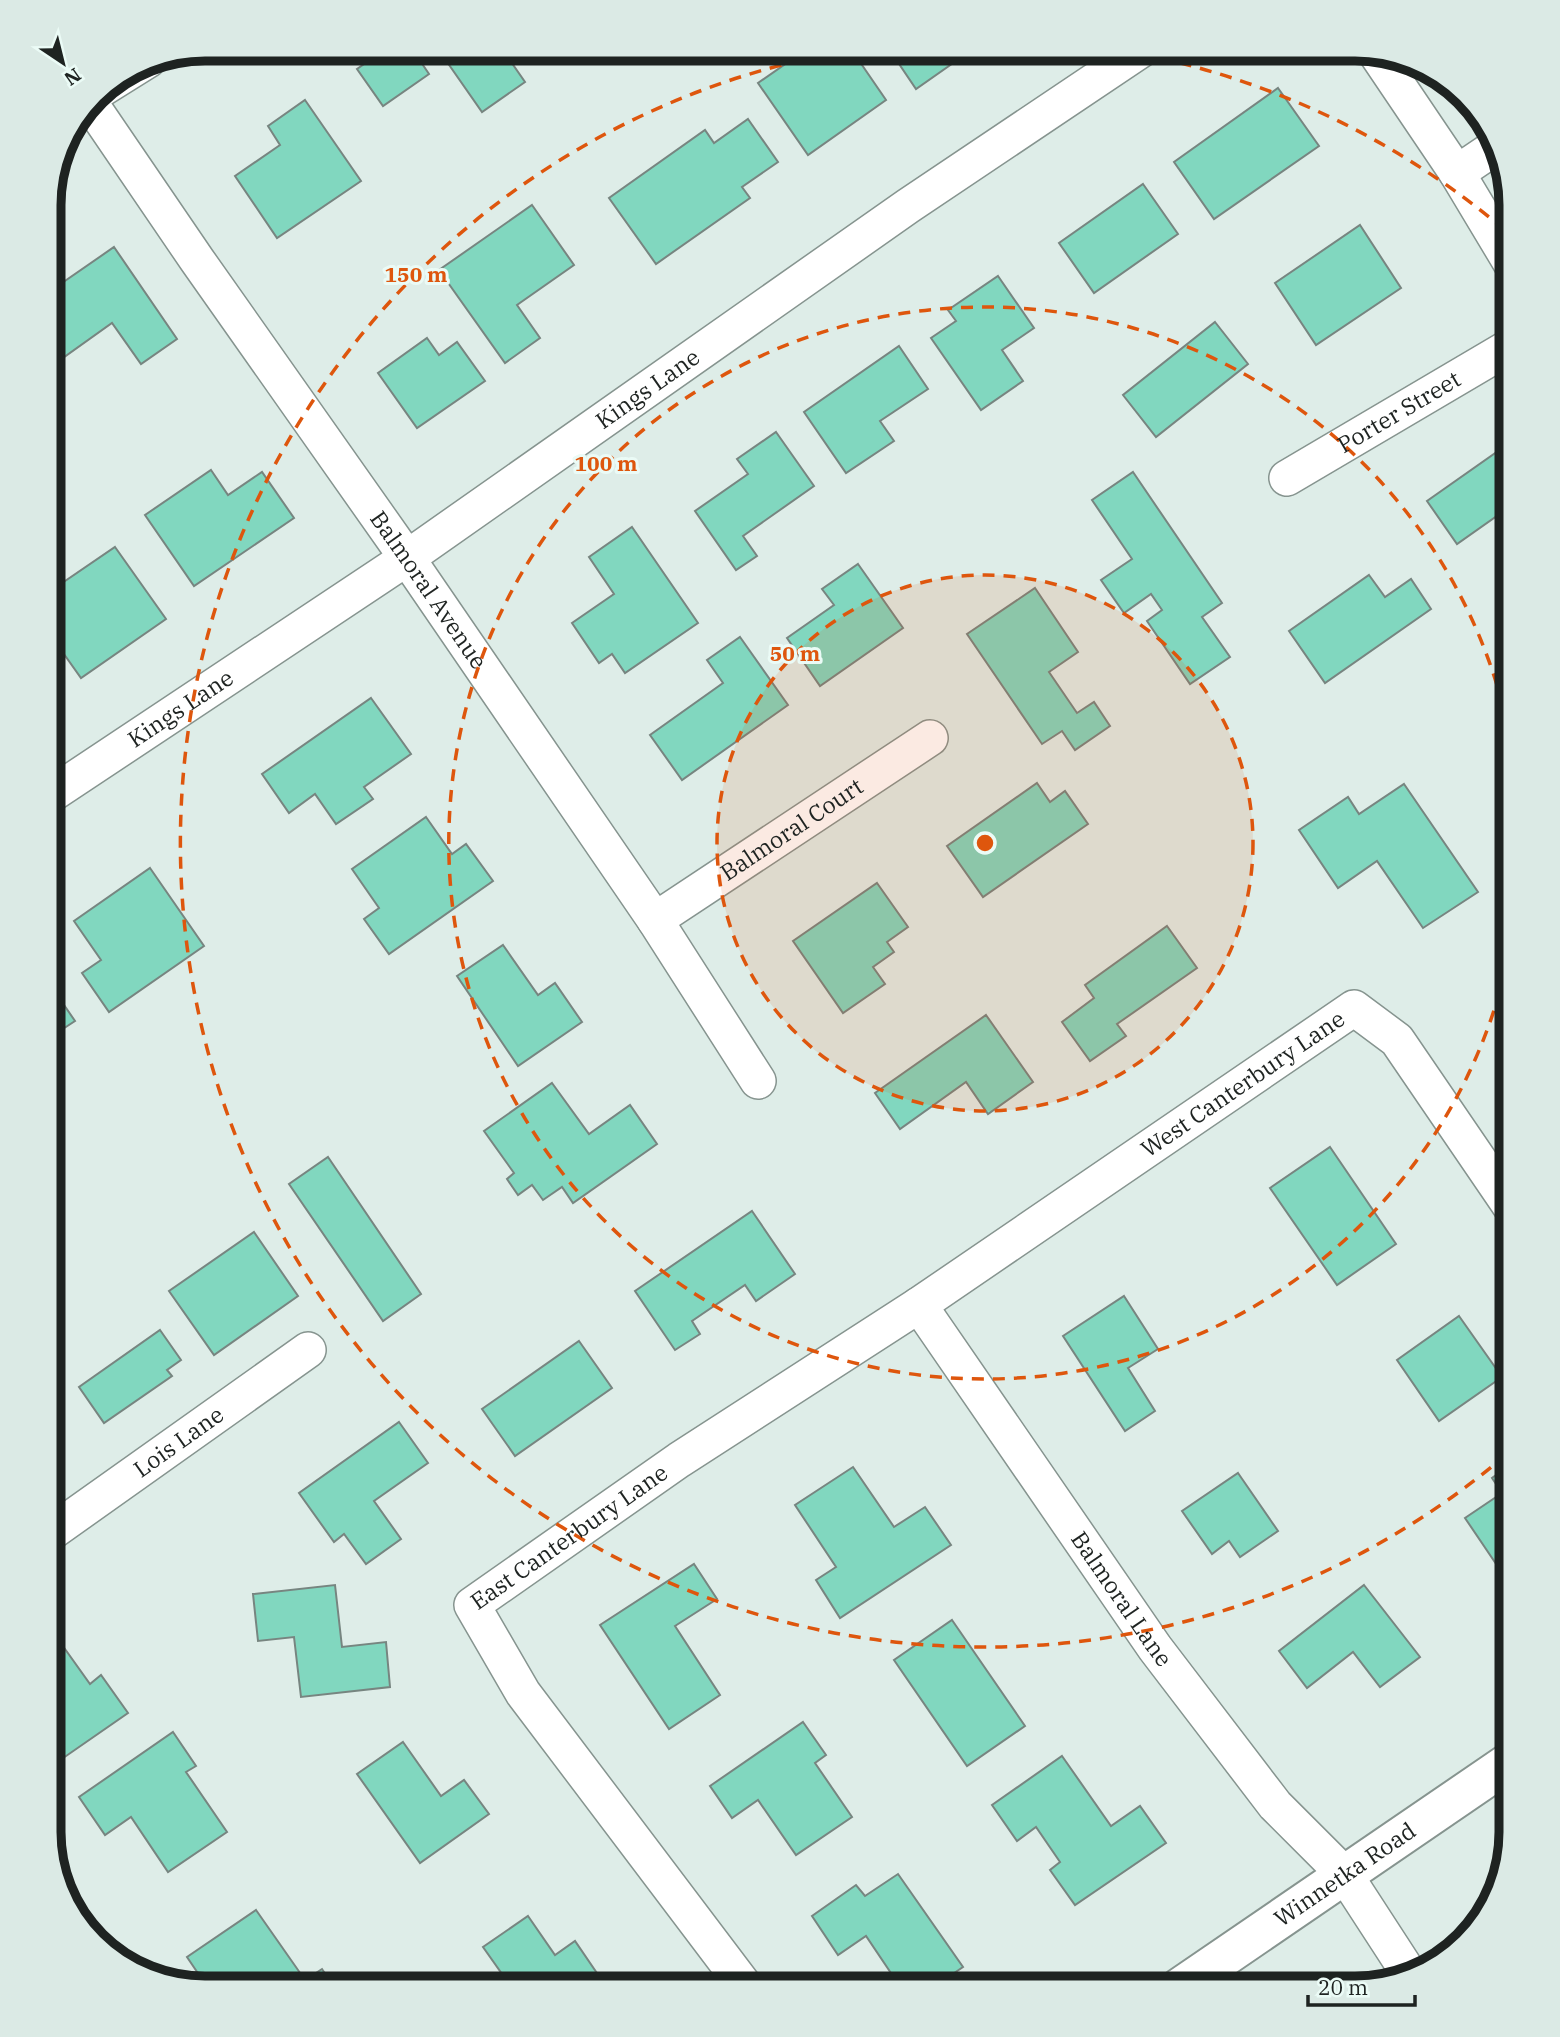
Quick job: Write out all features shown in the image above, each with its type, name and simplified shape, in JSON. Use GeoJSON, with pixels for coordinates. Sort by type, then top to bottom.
{"type":"FeatureCollection","features":[{"type":"Feature","properties":{"kind":"street","name":"Kings Lane"},"geometry":{"type":"LineString","coordinates":[[62,788],[407,558],[908,206],[1123,62]]}},
{"type":"Feature","properties":{"kind":"street"},"geometry":{"type":"LineString","coordinates":[[1384,64],[1457,173],[1499,243]]}},
{"type":"Feature","properties":{"kind":"street","name":"Balmoral Avenue"},"geometry":{"type":"LineString","coordinates":[[96,111],[655,920],[758,1081]]}},
{"type":"Feature","properties":{"kind":"street"},"geometry":{"type":"LineString","coordinates":[[1457,173],[1488,152]]}},
{"type":"Feature","properties":{"kind":"street","name":"Porter Street"},"geometry":{"type":"LineString","coordinates":[[1287,478],[1499,353]]}},
{"type":"Feature","properties":{"kind":"street","name":"Balmoral Court"},"geometry":{"type":"LineString","coordinates":[[655,920],[930,738]]}},
{"type":"Feature","properties":{"kind":"street","name":"West Canterbury Lane"},"geometry":{"type":"LineString","coordinates":[[919,1305],[1354,1008],[1397,1040],[1499,1189]]}},
{"type":"Feature","properties":{"kind":"street","name":"Balmoral Lane"},"geometry":{"type":"LineString","coordinates":[[919,1305],[1154,1648],[1275,1805],[1345,1875],[1405,1967]]}},
{"type":"Feature","properties":{"kind":"street","name":"East Canterbury Lane"},"geometry":{"type":"LineString","coordinates":[[737,1976],[523,1693],[472,1605],[679,1460],[919,1305]]}},
{"type":"Feature","properties":{"kind":"street","name":"Lois Lane"},"geometry":{"type":"LineString","coordinates":[[61,1525],[308,1350]]}},
{"type":"Feature","properties":{"kind":"street","name":"Winnetka Road"},"geometry":{"type":"LineString","coordinates":[[1197,1976],[1499,1769]]}},
{"type":"Feature","properties":{"kind":"building"},"geometry":{"type":"Polygon","coordinates":[[[367,62],[421,62],[429,74],[383,106],[357,69],[367,62]]]}},
{"type":"Feature","properties":{"kind":"building"},"geometry":{"type":"Polygon","coordinates":[[[447,62],[511,62],[525,82],[482,112],[447,62]]]}},
{"type":"Feature","properties":{"kind":"building"},"geometry":{"type":"Polygon","coordinates":[[[788,62],[860,62],[886,100],[808,155],[758,83],[788,62]]]}},
{"type":"Feature","properties":{"kind":"building"},"geometry":{"type":"Polygon","coordinates":[[[898,62],[955,62],[916,89],[898,62]]]}},
{"type":"Feature","properties":{"kind":"building"},"geometry":{"type":"Polygon","coordinates":[[[1278,88],[1319,146],[1214,219],[1174,162],[1278,88]]]}},
{"type":"Feature","properties":{"kind":"building"},"geometry":{"type":"Polygon","coordinates":[[[305,100],[361,181],[277,238],[235,176],[280,145],[268,126],[305,100]]]}},
{"type":"Feature","properties":{"kind":"building"},"geometry":{"type":"Polygon","coordinates":[[[748,119],[778,162],[742,187],[750,198],[656,264],[609,198],[705,130],[714,143],[748,119]]]}},
{"type":"Feature","properties":{"kind":"building"},"geometry":{"type":"Polygon","coordinates":[[[1143,184],[1178,234],[1094,293],[1059,243],[1143,184]]]}},
{"type":"Feature","properties":{"kind":"building"},"geometry":{"type":"Polygon","coordinates":[[[532,205],[574,265],[517,305],[540,338],[505,363],[439,270],[532,205]]]}},
{"type":"Feature","properties":{"kind":"building"},"geometry":{"type":"Polygon","coordinates":[[[1360,225],[1401,288],[1316,345],[1275,283],[1360,225]]]}},
{"type":"Feature","properties":{"kind":"building"},"geometry":{"type":"Polygon","coordinates":[[[114,247],[177,339],[141,364],[112,323],[62,359],[62,283],[114,247]]]}},
{"type":"Feature","properties":{"kind":"building"},"geometry":{"type":"Polygon","coordinates":[[[998,276],[1034,328],[1002,350],[1023,381],[981,410],[931,338],[956,321],[948,310],[998,276]]]}},
{"type":"Feature","properties":{"kind":"building"},"geometry":{"type":"Polygon","coordinates":[[[1215,322],[1248,364],[1156,437],[1123,395],[1215,322]]]}},
{"type":"Feature","properties":{"kind":"building"},"geometry":{"type":"Polygon","coordinates":[[[427,338],[439,355],[457,342],[485,381],[417,428],[378,373],[427,338]]]}},
{"type":"Feature","properties":{"kind":"building"},"geometry":{"type":"Polygon","coordinates":[[[899,346],[928,389],[880,421],[894,441],[846,473],[804,412],[899,346]]]}},
{"type":"Feature","properties":{"kind":"building"},"geometry":{"type":"Polygon","coordinates":[[[776,432],[814,486],[743,536],[757,556],[736,570],[695,511],[748,474],[737,459],[776,432]]]}},
{"type":"Feature","properties":{"kind":"building"},"geometry":{"type":"Polygon","coordinates":[[[1499,450],[1499,514],[1457,544],[1427,501],[1499,450]]]}},
{"type":"Feature","properties":{"kind":"building"},"geometry":{"type":"Polygon","coordinates":[[[211,470],[228,495],[262,472],[294,518],[194,586],[145,515],[211,470]]]}},
{"type":"Feature","properties":{"kind":"building"},"geometry":{"type":"Polygon","coordinates":[[[1133,472],[1222,603],[1202,617],[1230,657],[1190,684],[1147,621],[1162,610],[1151,594],[1124,613],[1101,580],[1132,559],[1092,500],[1133,472]]]}},
{"type":"Feature","properties":{"kind":"building"},"geometry":{"type":"Polygon","coordinates":[[[632,527],[698,623],[625,673],[612,654],[599,663],[572,623],[614,594],[589,557],[632,527]]]}},
{"type":"Feature","properties":{"kind":"building"},"geometry":{"type":"Polygon","coordinates":[[[115,547],[166,619],[81,678],[62,651],[62,583],[115,547]]]}},
{"type":"Feature","properties":{"kind":"building"},"geometry":{"type":"Polygon","coordinates":[[[858,564],[903,628],[820,686],[787,638],[834,605],[822,589],[858,564]]]}},
{"type":"Feature","properties":{"kind":"building"},"geometry":{"type":"Polygon","coordinates":[[[1369,575],[1385,597],[1411,579],[1431,609],[1325,683],[1289,631],[1369,575]]]}},
{"type":"Feature","properties":{"kind":"building"},"geometry":{"type":"Polygon","coordinates":[[[1035,588],[1078,652],[1049,672],[1077,713],[1094,702],[1110,726],[1075,750],[1062,731],[1042,744],[967,634],[1035,588]]]}},
{"type":"Feature","properties":{"kind":"building"},"geometry":{"type":"Polygon","coordinates":[[[740,637],[788,705],[682,780],[650,735],[723,683],[707,660],[740,637]]]}},
{"type":"Feature","properties":{"kind":"building"},"geometry":{"type":"Polygon","coordinates":[[[371,698],[411,754],[364,787],[373,799],[336,824],[315,794],[289,813],[262,774],[371,698]]]}},
{"type":"Feature","properties":{"kind":"building"},"geometry":{"type":"Polygon","coordinates":[[[1037,783],[1050,802],[1065,791],[1088,824],[983,897],[947,846],[1037,783]]]}},
{"type":"Feature","properties":{"kind":"building"},"geometry":{"type":"Polygon","coordinates":[[[1404,784],[1478,892],[1423,928],[1377,861],[1338,888],[1299,830],[1348,797],[1359,814],[1404,784]]]}},
{"type":"Feature","properties":{"kind":"building"},"geometry":{"type":"Polygon","coordinates":[[[426,817],[452,854],[466,844],[493,881],[389,954],[364,919],[379,908],[352,869],[426,817]]]}},
{"type":"Feature","properties":{"kind":"building"},"geometry":{"type":"Polygon","coordinates":[[[150,868],[204,946],[109,1012],[82,973],[101,960],[74,921],[150,868]]]}},
{"type":"Feature","properties":{"kind":"building"},"geometry":{"type":"Polygon","coordinates":[[[877,883],[908,927],[887,942],[894,952],[873,967],[885,984],[843,1013],[793,941],[877,883]]]}},
{"type":"Feature","properties":{"kind":"building"},"geometry":{"type":"Polygon","coordinates":[[[1167,926],[1197,968],[1117,1024],[1126,1036],[1090,1061],[1062,1022],[1094,998],[1085,985],[1167,926]]]}},
{"type":"Feature","properties":{"kind":"building"},"geometry":{"type":"Polygon","coordinates":[[[503,945],[538,995],[555,983],[582,1022],[518,1066],[457,976],[503,945]]]}},
{"type":"Feature","properties":{"kind":"building"},"geometry":{"type":"Polygon","coordinates":[[[62,1001],[75,1021],[61,1030],[62,1001]]]}},
{"type":"Feature","properties":{"kind":"building"},"geometry":{"type":"Polygon","coordinates":[[[986,1015],[1033,1082],[988,1114],[966,1082],[900,1129],[875,1093],[986,1015]]]}},
{"type":"Feature","properties":{"kind":"building"},"geometry":{"type":"Polygon","coordinates":[[[552,1083],[589,1134],[630,1105],[657,1144],[573,1203],[562,1187],[543,1200],[532,1185],[518,1195],[507,1179],[514,1173],[484,1131],[552,1083]]]}},
{"type":"Feature","properties":{"kind":"building"},"geometry":{"type":"Polygon","coordinates":[[[1330,1147],[1396,1244],[1337,1285],[1270,1188],[1330,1147]]]}},
{"type":"Feature","properties":{"kind":"building"},"geometry":{"type":"Polygon","coordinates":[[[328,1157],[421,1294],[383,1321],[289,1184],[328,1157]]]}},
{"type":"Feature","properties":{"kind":"building"},"geometry":{"type":"Polygon","coordinates":[[[752,1211],[795,1274],[756,1301],[745,1285],[692,1321],[700,1334],[675,1350],[635,1291],[752,1211]]]}},
{"type":"Feature","properties":{"kind":"building"},"geometry":{"type":"Polygon","coordinates":[[[254,1232],[298,1296],[214,1355],[169,1291],[254,1232]]]}},
{"type":"Feature","properties":{"kind":"building"},"geometry":{"type":"Polygon","coordinates":[[[1124,1296],[1158,1349],[1128,1368],[1155,1411],[1125,1431],[1063,1336],[1124,1296]]]}},
{"type":"Feature","properties":{"kind":"building"},"geometry":{"type":"Polygon","coordinates":[[[1459,1316],[1499,1373],[1499,1379],[1439,1421],[1397,1360],[1459,1316]]]}},
{"type":"Feature","properties":{"kind":"building"},"geometry":{"type":"Polygon","coordinates":[[[160,1330],[181,1360],[167,1370],[172,1376],[104,1423],[79,1387],[160,1330]]]}},
{"type":"Feature","properties":{"kind":"building"},"geometry":{"type":"Polygon","coordinates":[[[579,1341],[612,1388],[515,1456],[482,1409],[579,1341]]]}},
{"type":"Feature","properties":{"kind":"building"},"geometry":{"type":"Polygon","coordinates":[[[399,1422],[428,1463],[374,1501],[401,1539],[366,1564],[344,1534],[334,1542],[299,1493],[399,1422]]]}},
{"type":"Feature","properties":{"kind":"building"},"geometry":{"type":"Polygon","coordinates":[[[853,1467],[894,1527],[925,1507],[951,1545],[840,1618],[816,1580],[836,1567],[795,1505],[853,1467]]]}},
{"type":"Feature","properties":{"kind":"building"},"geometry":{"type":"Polygon","coordinates":[[[1238,1473],[1278,1531],[1240,1557],[1229,1541],[1212,1554],[1182,1511],[1238,1473]]]}},
{"type":"Feature","properties":{"kind":"building"},"geometry":{"type":"Polygon","coordinates":[[[1499,1473],[1499,1488],[1492,1478],[1499,1473]]]}},
{"type":"Feature","properties":{"kind":"building"},"geometry":{"type":"Polygon","coordinates":[[[1499,1495],[1499,1568],[1465,1518],[1499,1495]]]}},
{"type":"Feature","properties":{"kind":"building"},"geometry":{"type":"Polygon","coordinates":[[[694,1564],[717,1599],[675,1626],[720,1695],[669,1729],[600,1625],[694,1564]]]}},
{"type":"Feature","properties":{"kind":"building"},"geometry":{"type":"Polygon","coordinates":[[[335,1585],[342,1647],[386,1642],[390,1687],[301,1697],[294,1637],[258,1641],[253,1594],[335,1585]]]}},
{"type":"Feature","properties":{"kind":"building"},"geometry":{"type":"Polygon","coordinates":[[[1364,1585],[1420,1657],[1380,1687],[1353,1652],[1307,1688],[1279,1651],[1364,1585]]]}},
{"type":"Feature","properties":{"kind":"building"},"geometry":{"type":"Polygon","coordinates":[[[952,1620],[1025,1726],[967,1766],[894,1660],[952,1620]]]}},
{"type":"Feature","properties":{"kind":"building"},"geometry":{"type":"Polygon","coordinates":[[[61,1644],[90,1684],[101,1675],[128,1713],[61,1759],[61,1644]]]}},
{"type":"Feature","properties":{"kind":"building"},"geometry":{"type":"Polygon","coordinates":[[[803,1722],[826,1755],[815,1763],[852,1817],[796,1855],[758,1800],[732,1818],[710,1786],[803,1722]]]}},
{"type":"Feature","properties":{"kind":"building"},"geometry":{"type":"Polygon","coordinates":[[[173,1732],[196,1766],[186,1772],[227,1832],[168,1872],[131,1817],[105,1835],[79,1797],[173,1732]]]}},
{"type":"Feature","properties":{"kind":"building"},"geometry":{"type":"Polygon","coordinates":[[[403,1742],[441,1796],[464,1780],[489,1814],[420,1863],[357,1774],[403,1742]]]}},
{"type":"Feature","properties":{"kind":"building"},"geometry":{"type":"Polygon","coordinates":[[[1062,1756],[1111,1826],[1140,1806],[1166,1843],[1075,1905],[1050,1870],[1060,1862],[1036,1827],[1017,1841],[992,1805],[1062,1756]]]}},
{"type":"Feature","properties":{"kind":"building"},"geometry":{"type":"Polygon","coordinates":[[[898,1874],[963,1967],[950,1976],[893,1976],[866,1936],[838,1955],[812,1916],[856,1885],[865,1896],[898,1874]]]}},
{"type":"Feature","properties":{"kind":"building"},"geometry":{"type":"Polygon","coordinates":[[[256,1910],[302,1976],[200,1976],[187,1957],[256,1910]]]}},
{"type":"Feature","properties":{"kind":"building"},"geometry":{"type":"Polygon","coordinates":[[[528,1916],[555,1955],[575,1941],[599,1976],[504,1976],[483,1947],[528,1916]]]}},
{"type":"Feature","properties":{"kind":"building"},"geometry":{"type":"Polygon","coordinates":[[[322,1969],[327,1976],[311,1976],[322,1969]]]}}]}
